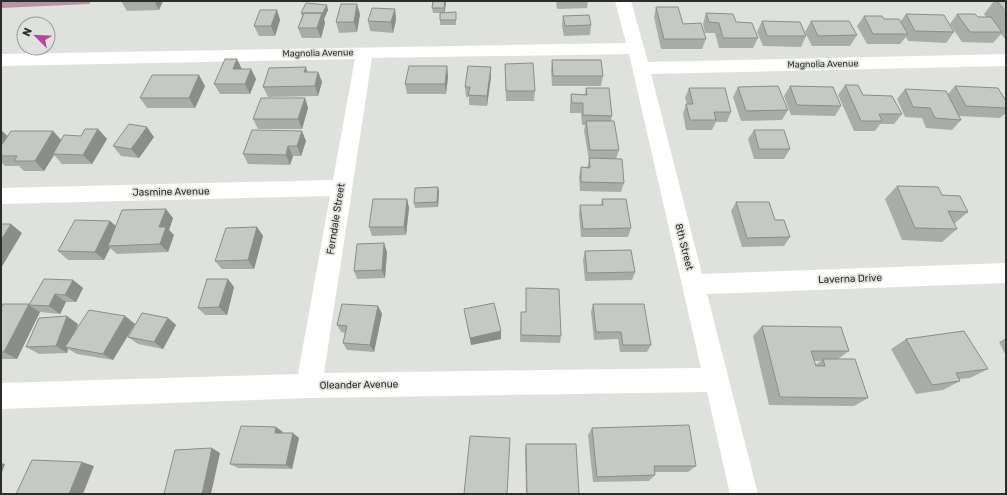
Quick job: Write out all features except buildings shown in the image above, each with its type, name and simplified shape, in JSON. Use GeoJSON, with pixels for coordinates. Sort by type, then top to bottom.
{"type":"FeatureCollection","features":[{"type":"Feature","properties":{"kind":"street","name":"8th Street"},"geometry":{"type":"LineString","coordinates":[[623,1],[694,284],[744,494]]}},
{"type":"Feature","properties":{"kind":"street","name":"Magnolia Avenue"},"geometry":{"type":"LineString","coordinates":[[1,60],[365,52],[638,58],[1006,60]]}},
{"type":"Feature","properties":{"kind":"street","name":"Ferndale Street"},"geometry":{"type":"LineString","coordinates":[[309,386],[365,52]]}},
{"type":"Feature","properties":{"kind":"street","name":"Jasmine Avenue"},"geometry":{"type":"LineString","coordinates":[[1,196],[341,188]]}},
{"type":"Feature","properties":{"kind":"street","name":"Laverna Drive"},"geometry":{"type":"LineString","coordinates":[[694,284],[1006,273]]}},
{"type":"Feature","properties":{"kind":"street","name":"Oleander Avenue"},"geometry":{"type":"LineString","coordinates":[[1,396],[309,386],[716,380]]}},
{"type":"Feature","properties":{"kind":"shaded area"},"geometry":{"type":"Polygon","coordinates":[[[1,1],[91,1],[89,4],[1,8],[1,1]]]}}]}
